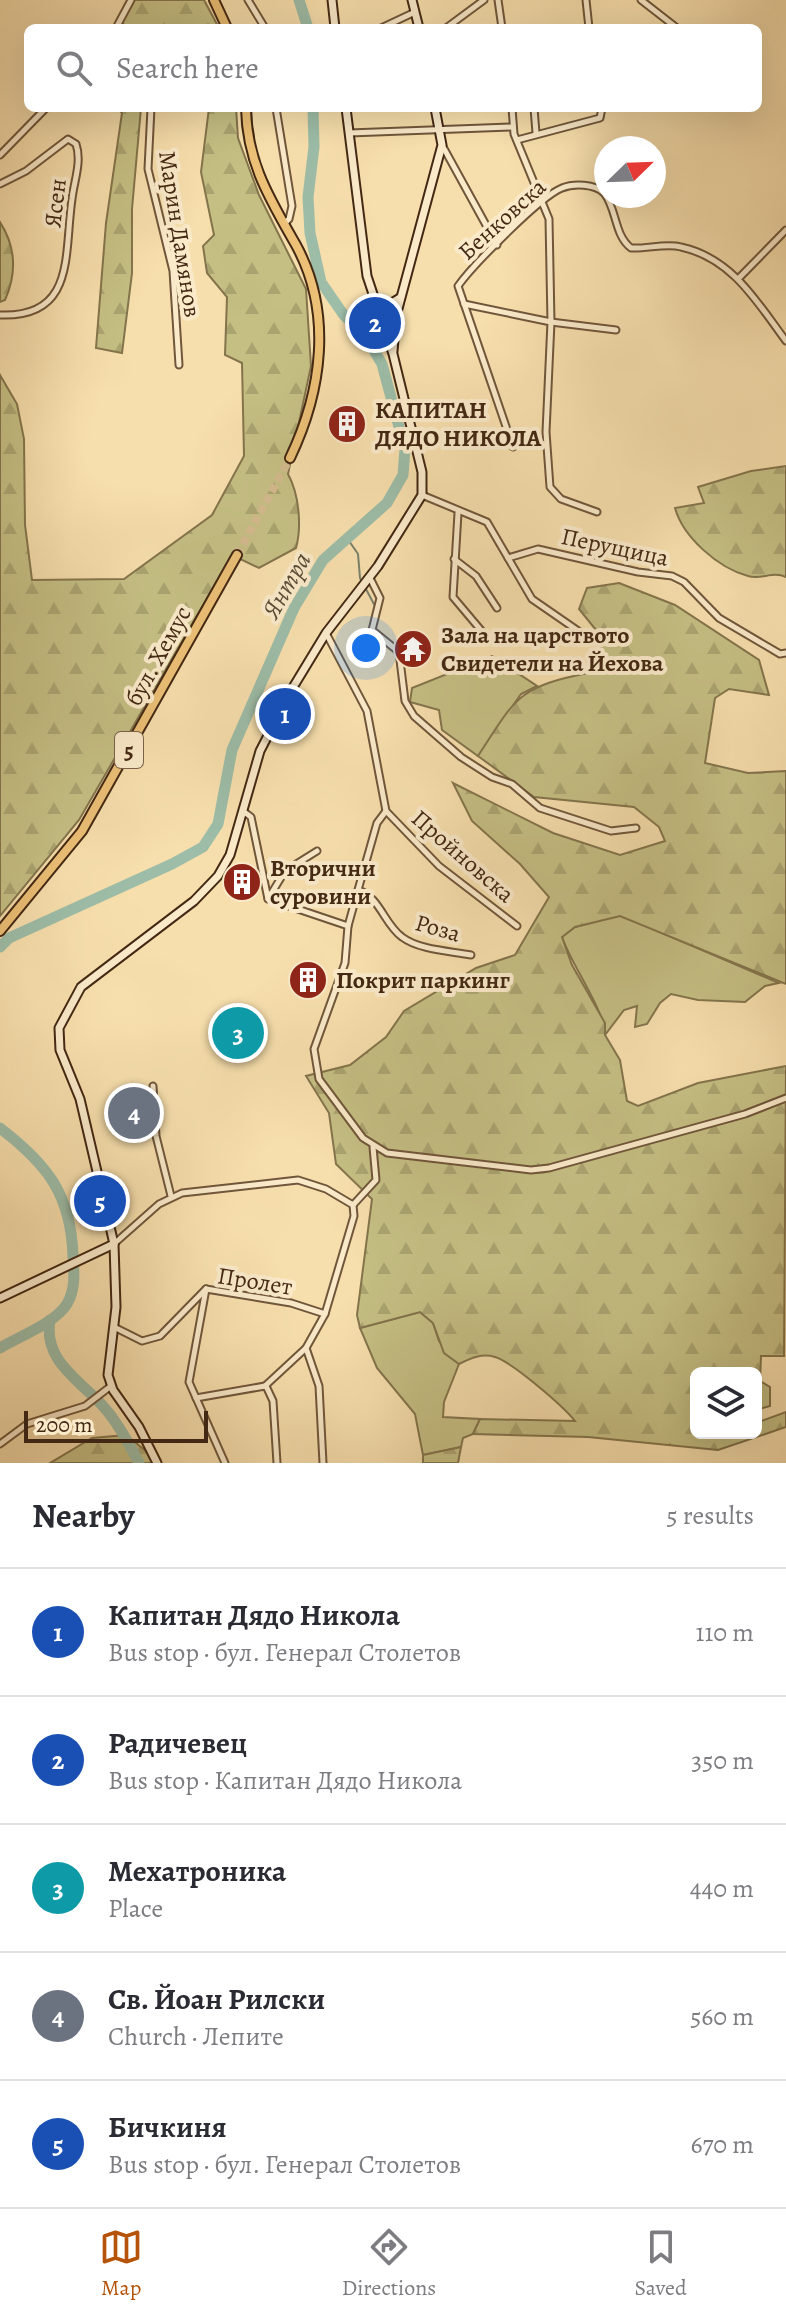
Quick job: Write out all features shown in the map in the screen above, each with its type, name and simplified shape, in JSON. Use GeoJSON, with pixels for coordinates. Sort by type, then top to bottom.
{"type":"FeatureCollection","features":[{"type":"Feature","properties":{"kind":"main road"},"geometry":{"type":"LineString","coordinates":[[214,0],[225,24]]}},
{"type":"Feature","properties":{"kind":"main road"},"geometry":{"type":"LineString","coordinates":[[246,112],[252,160],[309,273],[320,325],[310,410],[290,458]]}},
{"type":"Feature","properties":{"kind":"main road","name":"бул. Хемус"},"geometry":{"type":"LineString","coordinates":[[0,931],[82,831],[237,555]]}},
{"type":"Feature","properties":{"kind":"street"},"geometry":{"type":"LineString","coordinates":[[118,24],[131,0]]}},
{"type":"Feature","properties":{"kind":"street"},"geometry":{"type":"LineString","coordinates":[[248,0],[263,24]]}},
{"type":"Feature","properties":{"kind":"street"},"geometry":{"type":"LineString","coordinates":[[332,0],[335,24]]}},
{"type":"Feature","properties":{"kind":"street"},"geometry":{"type":"LineString","coordinates":[[412,0],[418,24]]}},
{"type":"Feature","properties":{"kind":"street"},"geometry":{"type":"LineString","coordinates":[[451,24],[484,0]]}},
{"type":"Feature","properties":{"kind":"street"},"geometry":{"type":"LineString","coordinates":[[498,0],[501,24]]}},
{"type":"Feature","properties":{"kind":"street"},"geometry":{"type":"LineString","coordinates":[[586,0],[589,24]]}},
{"type":"Feature","properties":{"kind":"street"},"geometry":{"type":"LineString","coordinates":[[641,0],[672,24]]}},
{"type":"Feature","properties":{"kind":"street"},"geometry":{"type":"LineString","coordinates":[[390,24],[415,12]]}},
{"type":"Feature","properties":{"kind":"street"},"geometry":{"type":"LineString","coordinates":[[0,155],[42,112]]}},
{"type":"Feature","properties":{"kind":"street","name":"Марин Дамянов"},"geometry":{"type":"LineString","coordinates":[[151,112],[148,169],[173,271],[179,365]]}},
{"type":"Feature","properties":{"kind":"street"},"geometry":{"type":"LineString","coordinates":[[277,112],[292,206],[289,219],[283,224]]}},
{"type":"Feature","properties":{"kind":"street"},"geometry":{"type":"LineString","coordinates":[[157,1463],[139,1427],[108,1388],[108,1362],[114,1327],[114,1244],[80,1099],[60,1050],[61,1018],[81,987],[100,970],[211,885],[230,855],[266,738],[326,633],[366,583],[422,495],[422,472],[393,354],[372,297],[365,264],[346,112]]}},
{"type":"Feature","properties":{"kind":"street"},"geometry":{"type":"LineString","coordinates":[[436,112],[442,145],[497,245]]}},
{"type":"Feature","properties":{"kind":"street"},"geometry":{"type":"LineString","coordinates":[[512,112],[512,127],[544,202],[549,227],[551,322],[546,432],[550,487],[561,499],[597,512]]}},
{"type":"Feature","properties":{"kind":"street"},"geometry":{"type":"LineString","coordinates":[[534,112],[536,133]]}},
{"type":"Feature","properties":{"kind":"street"},"geometry":{"type":"LineString","coordinates":[[517,140],[602,117],[602,112]]}},
{"type":"Feature","properties":{"kind":"street"},"geometry":{"type":"LineString","coordinates":[[349,133],[512,127]]}},
{"type":"Feature","properties":{"kind":"street","name":"Ясен"},"geometry":{"type":"LineString","coordinates":[[0,184],[35,165],[61,141],[68,139],[76,144],[78,168],[68,255],[54,297],[27,314],[0,315]]}},
{"type":"Feature","properties":{"kind":"street"},"geometry":{"type":"LineString","coordinates":[[393,354],[400,298],[442,145]]}},
{"type":"Feature","properties":{"kind":"street","name":"Бенковска"},"geometry":{"type":"LineString","coordinates":[[463,303],[458,286],[544,202],[562,188],[594,187],[606,196],[628,246],[683,247],[715,260],[739,278],[786,341]]}},
{"type":"Feature","properties":{"kind":"street"},"geometry":{"type":"LineString","coordinates":[[739,278],[786,230]]}},
{"type":"Feature","properties":{"kind":"street"},"geometry":{"type":"LineString","coordinates":[[372,297],[385,304],[400,298]]}},
{"type":"Feature","properties":{"kind":"street"},"geometry":{"type":"LineString","coordinates":[[463,303],[551,322],[616,330]]}},
{"type":"Feature","properties":{"kind":"street"},"geometry":{"type":"LineString","coordinates":[[463,303],[513,447]]}},
{"type":"Feature","properties":{"kind":"street"},"geometry":{"type":"LineString","coordinates":[[422,495],[458,513],[487,522],[539,607],[587,637]]}},
{"type":"Feature","properties":{"kind":"street"},"geometry":{"type":"LineString","coordinates":[[458,513],[453,597],[485,635]]}},
{"type":"Feature","properties":{"kind":"street","name":"Перущица"},"geometry":{"type":"LineString","coordinates":[[508,558],[538,549],[638,572],[672,576],[684,582],[719,618],[780,654],[786,653]]}},
{"type":"Feature","properties":{"kind":"street"},"geometry":{"type":"LineString","coordinates":[[454,559],[476,576],[497,608]]}},
{"type":"Feature","properties":{"kind":"street"},"geometry":{"type":"LineString","coordinates":[[366,583],[380,598],[372,630],[399,652],[405,701],[414,716],[461,757],[492,777],[512,784],[540,808],[611,831],[636,828]]}},
{"type":"Feature","properties":{"kind":"street","name":"Пройновска"},"geometry":{"type":"LineString","coordinates":[[326,633],[367,711],[386,811],[439,866],[517,926]]}},
{"type":"Feature","properties":{"kind":"street"},"geometry":{"type":"LineString","coordinates":[[242,810],[251,817],[268,899]]}},
{"type":"Feature","properties":{"kind":"street"},"geometry":{"type":"LineString","coordinates":[[196,1398],[265,1386],[306,1348],[325,1314],[354,1216],[353,1205],[376,1180],[373,1147],[319,1079],[313,1057],[345,963],[348,926],[377,823],[386,811]]}},
{"type":"Feature","properties":{"kind":"street"},"geometry":{"type":"LineString","coordinates":[[268,899],[285,871],[317,851]]}},
{"type":"Feature","properties":{"kind":"street","name":"Роза"},"geometry":{"type":"LineString","coordinates":[[358,890],[368,893],[399,935],[420,944],[471,955]]}},
{"type":"Feature","properties":{"kind":"street"},"geometry":{"type":"LineString","coordinates":[[268,899],[348,926]]}},
{"type":"Feature","properties":{"kind":"street"},"geometry":{"type":"LineString","coordinates":[[153,1086],[156,1136],[171,1196]]}},
{"type":"Feature","properties":{"kind":"street"},"geometry":{"type":"LineString","coordinates":[[373,1147],[400,1155],[531,1170],[549,1168],[745,1114],[786,1098]]}},
{"type":"Feature","properties":{"kind":"street"},"geometry":{"type":"LineString","coordinates":[[0,1298],[114,1244],[171,1196],[298,1180],[326,1189],[353,1205]]}},
{"type":"Feature","properties":{"kind":"street"},"geometry":{"type":"LineString","coordinates":[[206,1289],[190,1376],[196,1398],[225,1463]]}},
{"type":"Feature","properties":{"kind":"street","name":"Пролет"},"geometry":{"type":"LineString","coordinates":[[114,1327],[142,1341],[160,1336],[206,1289],[291,1303],[325,1314]]}},
{"type":"Feature","properties":{"kind":"street"},"geometry":{"type":"LineString","coordinates":[[306,1348],[319,1386],[323,1463]]}},
{"type":"Feature","properties":{"kind":"street"},"geometry":{"type":"LineString","coordinates":[[265,1386],[273,1401],[277,1463]]}},
{"type":"Feature","properties":{"kind":"street"},"geometry":{"type":"LineString","coordinates":[[0,1444],[27,1424],[71,1413],[108,1388]]}},
{"type":"Feature","properties":{"kind":"green space"},"geometry":{"type":"Polygon","coordinates":[[[131,0],[204,0],[217,24],[123,24],[120,16],[131,0]]]}},
{"type":"Feature","properties":{"kind":"green space"},"geometry":{"type":"Polygon","coordinates":[[[141,112],[132,209],[132,273],[122,353],[96,348],[106,223],[122,113],[141,112]]]}},
{"type":"Feature","properties":{"kind":"green space"},"geometry":{"type":"Polygon","coordinates":[[[208,112],[236,112],[238,138],[259,195],[306,289],[311,366],[288,474],[298,510],[296,548],[259,568],[232,555],[79,820],[0,916],[0,375],[17,404],[24,439],[25,525],[32,580],[124,579],[212,515],[244,456],[242,363],[225,355],[227,297],[207,273],[203,246],[214,235],[201,172],[208,112]]]}},
{"type":"Feature","properties":{"kind":"green space"},"geometry":{"type":"Polygon","coordinates":[[[0,222],[12,251],[13,270],[5,300],[0,302],[0,222]]]}},
{"type":"Feature","properties":{"kind":"green space"},"geometry":{"type":"Polygon","coordinates":[[[786,466],[786,577],[753,577],[725,566],[703,550],[679,519],[675,508],[704,503],[698,487],[751,471],[786,466]]]}},
{"type":"Feature","properties":{"kind":"green space"},"geometry":{"type":"Polygon","coordinates":[[[619,583],[675,605],[759,660],[769,695],[729,689],[715,698],[705,763],[748,773],[786,771],[786,984],[620,916],[575,927],[562,937],[572,965],[605,1023],[605,1035],[620,1060],[627,1101],[638,1106],[698,1083],[786,1066],[784,1356],[761,1356],[761,1367],[690,1367],[690,1439],[751,1439],[718,1450],[588,1437],[473,1434],[480,1419],[575,1421],[537,1385],[495,1357],[481,1356],[459,1364],[444,1353],[433,1323],[420,1312],[360,1328],[357,1315],[372,1199],[336,1164],[329,1113],[306,1076],[350,1065],[386,1037],[404,1011],[476,968],[515,955],[549,897],[520,864],[472,821],[453,783],[553,833],[620,855],[665,841],[659,827],[634,807],[534,797],[478,756],[521,698],[546,684],[588,673],[602,655],[596,630],[579,609],[587,588],[619,583]]]}},
{"type":"Feature","properties":{"kind":"green space"},"geometry":{"type":"Polygon","coordinates":[[[492,656],[537,686],[521,694],[478,756],[442,730],[439,710],[410,702],[412,688],[492,656]]]}},
{"type":"Feature","properties":{"kind":"green space"},"geometry":{"type":"Polygon","coordinates":[[[620,915],[779,983],[765,986],[745,1002],[698,1000],[671,994],[660,1003],[647,1024],[635,1027],[637,1006],[624,1010],[605,1035],[594,1000],[562,937],[575,927],[620,915]]]}},
{"type":"Feature","properties":{"kind":"green space"},"geometry":{"type":"Polygon","coordinates":[[[420,1312],[433,1323],[439,1341],[459,1364],[444,1402],[443,1417],[480,1419],[473,1434],[463,1438],[461,1447],[423,1455],[415,1414],[377,1368],[360,1328],[420,1312]]]}},
{"type":"Feature","properties":{"kind":"green space"},"geometry":{"type":"Polygon","coordinates":[[[762,1382],[770,1387],[770,1406],[762,1408],[762,1382]]]}},
{"type":"Feature","properties":{"kind":"green space"},"geometry":{"type":"Polygon","coordinates":[[[786,1412],[786,1427],[762,1435],[762,1421],[786,1412]]]}},
{"type":"Feature","properties":{"kind":"green space"},"geometry":{"type":"Polygon","coordinates":[[[126,1435],[151,1455],[153,1463],[50,1463],[92,1438],[126,1435]]]}},
{"type":"Feature","properties":{"kind":"green space"},"geometry":{"type":"Polygon","coordinates":[[[461,1447],[458,1463],[423,1463],[423,1455],[461,1447]]]}},
{"type":"Feature","properties":{"kind":"waterway","name":"Янтра"},"geometry":{"type":"LineString","coordinates":[[299,0],[307,24]]}},
{"type":"Feature","properties":{"kind":"waterway","name":"Янтра"},"geometry":{"type":"LineString","coordinates":[[0,947],[9,938],[203,847],[218,824],[232,750],[294,608],[323,560],[387,503],[403,475],[405,449],[382,364],[368,340],[343,314],[321,282],[310,233],[308,197],[314,147],[313,112]]}},
{"type":"Feature","properties":{"kind":"waterway"},"geometry":{"type":"LineString","coordinates":[[347,538],[358,554],[360,578],[375,606]]}},
{"type":"Feature","properties":{"kind":"waterway","name":"Янтра"},"geometry":{"type":"LineString","coordinates":[[0,1128],[31,1154],[53,1182],[67,1215],[74,1274],[70,1298],[61,1311],[45,1324],[0,1348]]}},
{"type":"Feature","properties":{"kind":"waterway"},"geometry":{"type":"LineString","coordinates":[[50,1320],[49,1334],[57,1358],[107,1411],[139,1463]]}},
{"type":"Feature","properties":{"kind":"tunnel"},"geometry":{"type":"LineString","coordinates":[[237,555],[290,458]]}},
{"type":"Feature","properties":{"kind":"place","name":"Радичевец"},"geometry":{"type":"Point","coordinates":[375,323]}},
{"type":"Feature","properties":{"kind":"place","name":"КАПИТАН ДЯДО НИКОЛА"},"geometry":{"type":"Point","coordinates":[347,424]}},
{"type":"Feature","properties":{"kind":"place","name":"Зала на царството Свидетели на Йехова"},"geometry":{"type":"Point","coordinates":[413,649]}},
{"type":"Feature","properties":{"kind":"place","name":"Капитан Дядо Никола"},"geometry":{"type":"Point","coordinates":[285,714]}},
{"type":"Feature","properties":{"kind":"place","name":"Вторични суровини"},"geometry":{"type":"Point","coordinates":[242,882]}},
{"type":"Feature","properties":{"kind":"place","name":"Покрит паркинг"},"geometry":{"type":"Point","coordinates":[308,980]}},
{"type":"Feature","properties":{"kind":"place","name":"Мехатроника"},"geometry":{"type":"Point","coordinates":[238,1033]}},
{"type":"Feature","properties":{"kind":"place","name":"Св. Йоан Рилски"},"geometry":{"type":"Point","coordinates":[134,1113]}},
{"type":"Feature","properties":{"kind":"place","name":"Бичкиня"},"geometry":{"type":"Point","coordinates":[100,1201]}}]}
